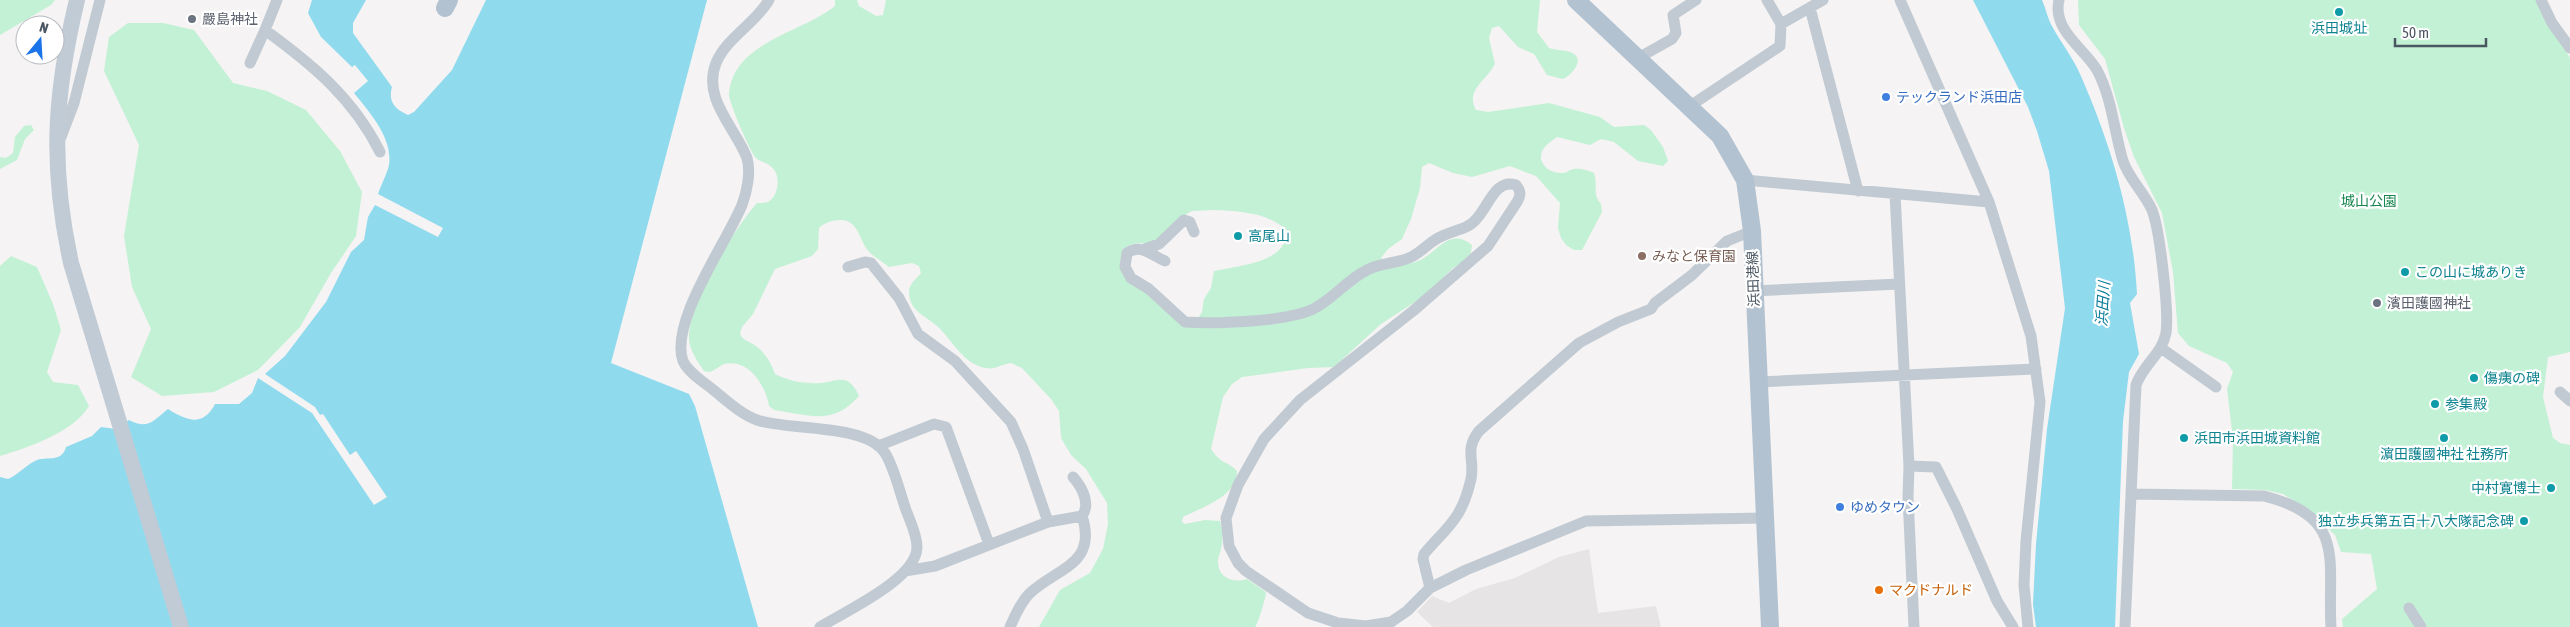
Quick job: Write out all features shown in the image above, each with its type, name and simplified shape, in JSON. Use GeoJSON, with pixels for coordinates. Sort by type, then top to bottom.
{"type":"FeatureCollection","features":[{"type":"Feature","properties":{"kind":"main road","name":"浜田港線"},"geometry":{"type":"LineString","coordinates":[[1578,1],[1720,136],[1745,180],[1752,231],[1753,291],[1770,627]]}},
{"type":"Feature","properties":{"kind":"street"},"geometry":{"type":"LineString","coordinates":[[77,0],[59,85],[56,150],[57,186],[66,240],[181,627]]}},
{"type":"Feature","properties":{"kind":"street"},"geometry":{"type":"LineString","coordinates":[[56,150],[74,103],[100,0]]}},
{"type":"Feature","properties":{"kind":"street"},"geometry":{"type":"LineString","coordinates":[[250,63],[277,0]]}},
{"type":"Feature","properties":{"kind":"street"},"geometry":{"type":"LineString","coordinates":[[768,0],[762,12],[727,46],[715,65],[712,78],[714,96],[747,160],[748,176],[742,206],[713,259],[686,318],[681,339],[683,361],[693,374],[754,420],[777,425],[807,426],[844,433],[865,439],[885,452],[916,537],[916,554],[905,571],[895,581],[820,627]]}},
{"type":"Feature","properties":{"kind":"street"},"geometry":{"type":"LineString","coordinates":[[1638,58],[1672,39],[1676,33],[1673,15],[1696,0]]}},
{"type":"Feature","properties":{"kind":"street"},"geometry":{"type":"LineString","coordinates":[[1690,106],[1780,46],[1781,24],[1766,0]]}},
{"type":"Feature","properties":{"kind":"street"},"geometry":{"type":"LineString","coordinates":[[1781,24],[1822,0]]}},
{"type":"Feature","properties":{"kind":"street"},"geometry":{"type":"LineString","coordinates":[[1900,0],[1989,202],[2031,336],[2040,402],[2026,541],[2024,585],[2028,627]]}},
{"type":"Feature","properties":{"kind":"street"},"geometry":{"type":"LineString","coordinates":[[2059,0],[2057,10],[2059,17],[2077,48],[2096,68],[2101,78],[2124,162],[2149,204],[2155,220],[2160,244],[2166,336],[2162,348],[2141,373],[2136,385],[2125,627]]}},
{"type":"Feature","properties":{"kind":"street"},"geometry":{"type":"LineString","coordinates":[[2541,0],[2552,23],[2570,48]]}},
{"type":"Feature","properties":{"kind":"street"},"geometry":{"type":"LineString","coordinates":[[1810,8],[1858,191]]}},
{"type":"Feature","properties":{"kind":"street"},"geometry":{"type":"LineString","coordinates":[[265,30],[317,70],[342,94],[373,137],[380,152]]}},
{"type":"Feature","properties":{"kind":"street"},"geometry":{"type":"LineString","coordinates":[[1745,180],[1989,202]]}},
{"type":"Feature","properties":{"kind":"street"},"geometry":{"type":"LineString","coordinates":[[1165,261],[1145,249],[1137,248],[1127,253],[1125,267],[1131,278],[1148,289],[1185,322],[1244,322],[1312,310],[1365,270],[1381,263],[1415,256],[1439,237],[1473,224],[1483,213],[1498,187],[1509,182],[1516,184],[1520,195],[1488,246],[1413,311],[1300,400],[1270,431],[1238,485],[1226,518],[1229,546],[1234,557],[1246,571],[1308,613],[1338,624],[1360,627],[1391,622],[1407,611],[1430,588],[1540,537],[1586,521],[1764,518]]}},
{"type":"Feature","properties":{"kind":"street"},"geometry":{"type":"LineString","coordinates":[[1895,194],[1909,466],[1908,497],[1914,627]]}},
{"type":"Feature","properties":{"kind":"street"},"geometry":{"type":"LineString","coordinates":[[1145,249],[1159,244],[1184,220],[1190,222],[1194,232]]}},
{"type":"Feature","properties":{"kind":"street"},"geometry":{"type":"LineString","coordinates":[[1430,588],[1423,559],[1424,554],[1458,518],[1472,478],[1470,449],[1479,431],[1579,343],[1618,322],[1651,309],[1728,241],[1752,231]]}},
{"type":"Feature","properties":{"kind":"street"},"geometry":{"type":"LineString","coordinates":[[848,266],[865,262],[871,263],[899,298],[918,334],[956,361],[1011,422],[1023,449],[1048,522]]}},
{"type":"Feature","properties":{"kind":"street"},"geometry":{"type":"LineString","coordinates":[[1753,291],[1899,284]]}},
{"type":"Feature","properties":{"kind":"street"},"geometry":{"type":"LineString","coordinates":[[2162,348],[2216,387]]}},
{"type":"Feature","properties":{"kind":"street"},"geometry":{"type":"LineString","coordinates":[[1759,382],[2036,369]]}},
{"type":"Feature","properties":{"kind":"street"},"geometry":{"type":"LineString","coordinates":[[2560,392],[2570,401]]}},
{"type":"Feature","properties":{"kind":"street"},"geometry":{"type":"LineString","coordinates":[[878,446],[934,424],[946,427],[989,544]]}},
{"type":"Feature","properties":{"kind":"street"},"geometry":{"type":"LineString","coordinates":[[1909,466],[1936,467],[1957,508],[1997,601],[2013,627]]}},
{"type":"Feature","properties":{"kind":"street"},"geometry":{"type":"LineString","coordinates":[[1010,627],[1027,596],[1078,559],[1084,543],[1082,516],[1085,512],[1085,500],[1082,488],[1073,477]]}},
{"type":"Feature","properties":{"kind":"street"},"geometry":{"type":"LineString","coordinates":[[2131,494],[2264,496],[2281,500],[2303,512],[2321,529],[2329,546],[2332,564],[2331,627]]}},
{"type":"Feature","properties":{"kind":"street"},"geometry":{"type":"LineString","coordinates":[[905,571],[935,566],[1048,522],[1082,516]]}},
{"type":"Feature","properties":{"kind":"street"},"geometry":{"type":"LineString","coordinates":[[2409,608],[2420,627]]}},
{"type":"Feature","properties":{"kind":"shaded area"},"geometry":{"type":"Polygon","coordinates":[[[1589,549],[1598,613],[1656,606],[1661,627],[1433,627],[1417,612],[1432,596],[1449,603],[1476,589],[1515,578],[1559,557],[1589,549]]]}},
{"type":"Feature","properties":{"kind":"green space"},"geometry":{"type":"Polygon","coordinates":[[[0,0],[55,0],[51,5],[34,15],[15,15],[15,26],[0,35],[0,0]]]}},
{"type":"Feature","properties":{"kind":"green space"},"geometry":{"type":"Polygon","coordinates":[[[835,0],[857,0],[859,6],[876,16],[883,15],[886,0],[1540,0],[1537,32],[1549,48],[1570,52],[1575,55],[1578,62],[1574,70],[1563,79],[1547,75],[1534,54],[1518,47],[1499,26],[1492,28],[1489,38],[1495,64],[1475,91],[1473,103],[1476,110],[1488,112],[1549,103],[1600,117],[1614,127],[1644,125],[1651,130],[1663,147],[1668,161],[1663,166],[1638,161],[1614,142],[1601,139],[1590,145],[1557,137],[1546,146],[1542,152],[1541,159],[1549,170],[1563,173],[1579,169],[1594,173],[1596,193],[1602,212],[1582,250],[1574,250],[1566,245],[1561,238],[1558,228],[1560,203],[1536,176],[1510,166],[1472,177],[1453,173],[1429,163],[1422,167],[1420,188],[1411,219],[1402,239],[1388,249],[1381,258],[1387,266],[1418,261],[1425,258],[1443,243],[1456,238],[1472,245],[1470,258],[1453,268],[1424,296],[1381,324],[1334,367],[1308,368],[1242,377],[1232,384],[1223,397],[1211,449],[1221,460],[1237,471],[1235,480],[1225,494],[1183,517],[1182,522],[1185,524],[1205,520],[1220,521],[1222,546],[1218,566],[1220,571],[1226,578],[1231,580],[1247,579],[1266,592],[1262,610],[1255,627],[1039,627],[1060,590],[1090,573],[1103,549],[1108,524],[1107,503],[1086,469],[1071,455],[1061,438],[1059,411],[1051,399],[1022,368],[1011,363],[995,368],[978,366],[964,357],[937,326],[915,308],[910,299],[909,289],[921,273],[919,266],[912,263],[889,267],[870,253],[851,223],[842,220],[831,221],[819,228],[818,249],[812,256],[775,269],[753,314],[742,327],[741,336],[764,353],[775,374],[802,382],[820,383],[844,380],[851,383],[859,396],[840,412],[830,415],[809,416],[774,410],[769,406],[760,382],[748,369],[733,363],[724,364],[710,372],[704,371],[691,348],[689,340],[690,325],[714,268],[747,215],[757,203],[771,200],[777,188],[777,174],[771,166],[756,158],[753,154],[736,117],[729,95],[733,77],[742,63],[755,51],[835,6],[835,0]],[[1192,211],[1181,217],[1151,245],[1139,243],[1129,246],[1121,258],[1120,265],[1175,317],[1198,318],[1202,312],[1204,299],[1211,288],[1214,271],[1260,261],[1279,250],[1285,241],[1287,230],[1270,219],[1242,212],[1192,211]]]}},
{"type":"Feature","properties":{"kind":"green space","name":"城山公園"},"geometry":{"type":"Polygon","coordinates":[[[2078,0],[2536,0],[2570,58],[2570,352],[2548,357],[2543,397],[2553,438],[2560,443],[2570,445],[2570,627],[2343,627],[2342,619],[2377,589],[2371,554],[2341,552],[2335,535],[2303,506],[2283,494],[2265,490],[2232,489],[2233,439],[2227,389],[2233,372],[2227,363],[2189,346],[2178,333],[2173,272],[2162,213],[2134,157],[2105,59],[2079,25],[2078,0]]]}},
{"type":"Feature","properties":{"kind":"green space"},"geometry":{"type":"Polygon","coordinates":[[[128,23],[163,23],[194,30],[233,83],[267,91],[306,110],[340,151],[362,192],[356,236],[331,273],[300,327],[258,370],[214,392],[162,396],[131,377],[151,329],[132,287],[124,236],[139,145],[104,71],[109,37],[128,23]]]}},
{"type":"Feature","properties":{"kind":"green space"},"geometry":{"type":"Polygon","coordinates":[[[31,125],[34,130],[25,139],[17,160],[0,169],[0,157],[6,158],[13,153],[15,137],[24,126],[31,125]]]}},
{"type":"Feature","properties":{"kind":"green space"},"geometry":{"type":"Polygon","coordinates":[[[11,256],[37,267],[53,304],[61,330],[47,372],[53,382],[78,385],[89,406],[73,424],[49,438],[0,456],[0,266],[11,256]]]}},
{"type":"Feature","properties":{"kind":"water"},"geometry":{"type":"Polygon","coordinates":[[[312,0],[366,0],[353,23],[353,33],[392,87],[391,96],[393,104],[408,115],[414,112],[452,70],[486,0],[707,0],[611,363],[689,394],[695,406],[758,627],[0,627],[0,477],[8,479],[35,461],[61,456],[66,447],[92,436],[101,427],[116,429],[129,420],[141,424],[150,423],[168,409],[188,419],[200,419],[215,404],[239,404],[252,393],[258,378],[312,413],[374,505],[387,497],[356,451],[350,455],[323,414],[320,415],[315,407],[265,374],[285,356],[326,302],[351,252],[364,240],[368,217],[375,205],[438,237],[443,228],[378,194],[389,165],[387,145],[379,126],[354,93],[368,81],[355,65],[352,67],[321,37],[308,13],[312,0]]]}},
{"type":"Feature","properties":{"kind":"water","name":"浜田川"},"geometry":{"type":"Polygon","coordinates":[[[1973,0],[2042,0],[2051,25],[2077,68],[2091,100],[2119,182],[2135,266],[2137,294],[2130,303],[2139,354],[2129,372],[2123,421],[2115,627],[2036,627],[2033,604],[2036,544],[2047,429],[2065,308],[2049,171],[2028,107],[1973,0]]]}},
{"type":"Feature","properties":{"kind":"place","name":"浜田城址"},"geometry":{"type":"Point","coordinates":[2339,12]}},
{"type":"Feature","properties":{"kind":"place","name":"嚴島神社"},"geometry":{"type":"Point","coordinates":[192,19]}},
{"type":"Feature","properties":{"kind":"place","name":"テックランド浜田店"},"geometry":{"type":"Point","coordinates":[1886,97]}},
{"type":"Feature","properties":{"kind":"place","name":"高尾山"},"geometry":{"type":"Point","coordinates":[1238,236]}},
{"type":"Feature","properties":{"kind":"place","name":"みなと保育園"},"geometry":{"type":"Point","coordinates":[1642,256]}},
{"type":"Feature","properties":{"kind":"place","name":"この山に城ありき"},"geometry":{"type":"Point","coordinates":[2405,272]}},
{"type":"Feature","properties":{"kind":"place","name":"濱田護國神社"},"geometry":{"type":"Point","coordinates":[2377,303]}},
{"type":"Feature","properties":{"kind":"place","name":"傷痍の碑"},"geometry":{"type":"Point","coordinates":[2474,378]}},
{"type":"Feature","properties":{"kind":"place","name":"参集殿"},"geometry":{"type":"Point","coordinates":[2435,404]}},
{"type":"Feature","properties":{"kind":"place","name":"浜田市浜田城資料館"},"geometry":{"type":"Point","coordinates":[2184,438]}},
{"type":"Feature","properties":{"kind":"place","name":"濵田護國神社 社務所"},"geometry":{"type":"Point","coordinates":[2444,438]}},
{"type":"Feature","properties":{"kind":"place","name":"中村寛博士"},"geometry":{"type":"Point","coordinates":[2551,488]}},
{"type":"Feature","properties":{"kind":"place","name":"ゆめタウン"},"geometry":{"type":"Point","coordinates":[1840,507]}},
{"type":"Feature","properties":{"kind":"place","name":"独立歩兵第五百十八大隊記念碑"},"geometry":{"type":"Point","coordinates":[2524,521]}},
{"type":"Feature","properties":{"kind":"place","name":"マクドナルド"},"geometry":{"type":"Point","coordinates":[1879,590]}}]}
